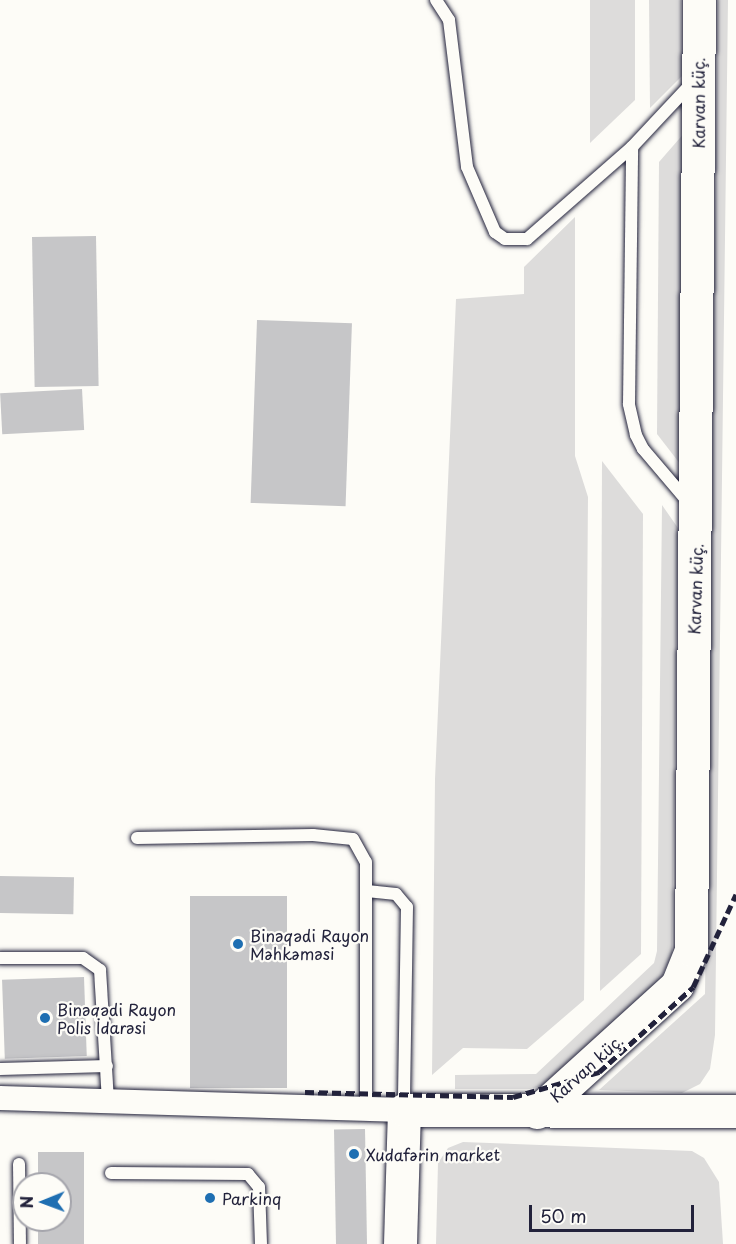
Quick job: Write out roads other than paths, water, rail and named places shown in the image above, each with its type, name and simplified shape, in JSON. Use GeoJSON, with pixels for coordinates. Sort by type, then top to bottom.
{"type":"FeatureCollection","features":[{"type":"Feature","properties":{"kind":"street","name":"Karvan küç."},"geometry":{"type":"LineString","coordinates":[[537,1112],[676,985],[691,950],[697,513],[699,0]]}},
{"type":"Feature","properties":{"kind":"street"},"geometry":{"type":"LineString","coordinates":[[0,1098],[366,1107],[404,1110],[736,1111]]}},
{"type":"Feature","properties":{"kind":"street"},"geometry":{"type":"LineString","coordinates":[[400,1244],[404,1110]]}},
{"type":"Feature","properties":{"kind":"lane"},"geometry":{"type":"LineString","coordinates":[[435,0],[449,20],[467,167],[487,219],[500,236],[516,241],[528,239],[632,147],[698,76]]}},
{"type":"Feature","properties":{"kind":"lane"},"geometry":{"type":"LineString","coordinates":[[632,147],[631,420],[643,449],[697,513]]}},
{"type":"Feature","properties":{"kind":"lane"},"geometry":{"type":"LineString","coordinates":[[137,838],[341,836],[352,840],[362,851],[367,891],[366,1107]]}},
{"type":"Feature","properties":{"kind":"lane"},"geometry":{"type":"LineString","coordinates":[[367,891],[396,894],[407,907],[404,1110]]}},
{"type":"Feature","properties":{"kind":"lane"},"geometry":{"type":"LineString","coordinates":[[0,958],[66,956],[93,963],[103,981],[108,1102]]}},
{"type":"Feature","properties":{"kind":"lane"},"geometry":{"type":"LineString","coordinates":[[0,1069],[107,1066]]}},
{"type":"Feature","properties":{"kind":"lane"},"geometry":{"type":"LineString","coordinates":[[19,1164],[20,1244]]}},
{"type":"Feature","properties":{"kind":"lane"},"geometry":{"type":"LineString","coordinates":[[111,1173],[248,1174],[259,1186],[261,1244]]}},
{"type":"Feature","properties":{"kind":"railway"},"geometry":{"type":"LineString","coordinates":[[305,1092],[513,1097],[599,1072],[693,987],[736,894]]}},
{"type":"Feature","properties":{"kind":"place","name":"Binəqədi Rayon Məhkəməsi"},"geometry":{"type":"Point","coordinates":[238,944]}},
{"type":"Feature","properties":{"kind":"place","name":"Binəqədi Rayon Polis İdarəsi"},"geometry":{"type":"Point","coordinates":[45,1018]}},
{"type":"Feature","properties":{"kind":"place","name":"Xudafərin market"},"geometry":{"type":"Point","coordinates":[354,1154]}},
{"type":"Feature","properties":{"kind":"place","name":"Parkinq"},"geometry":{"type":"Point","coordinates":[210,1198]}}]}
